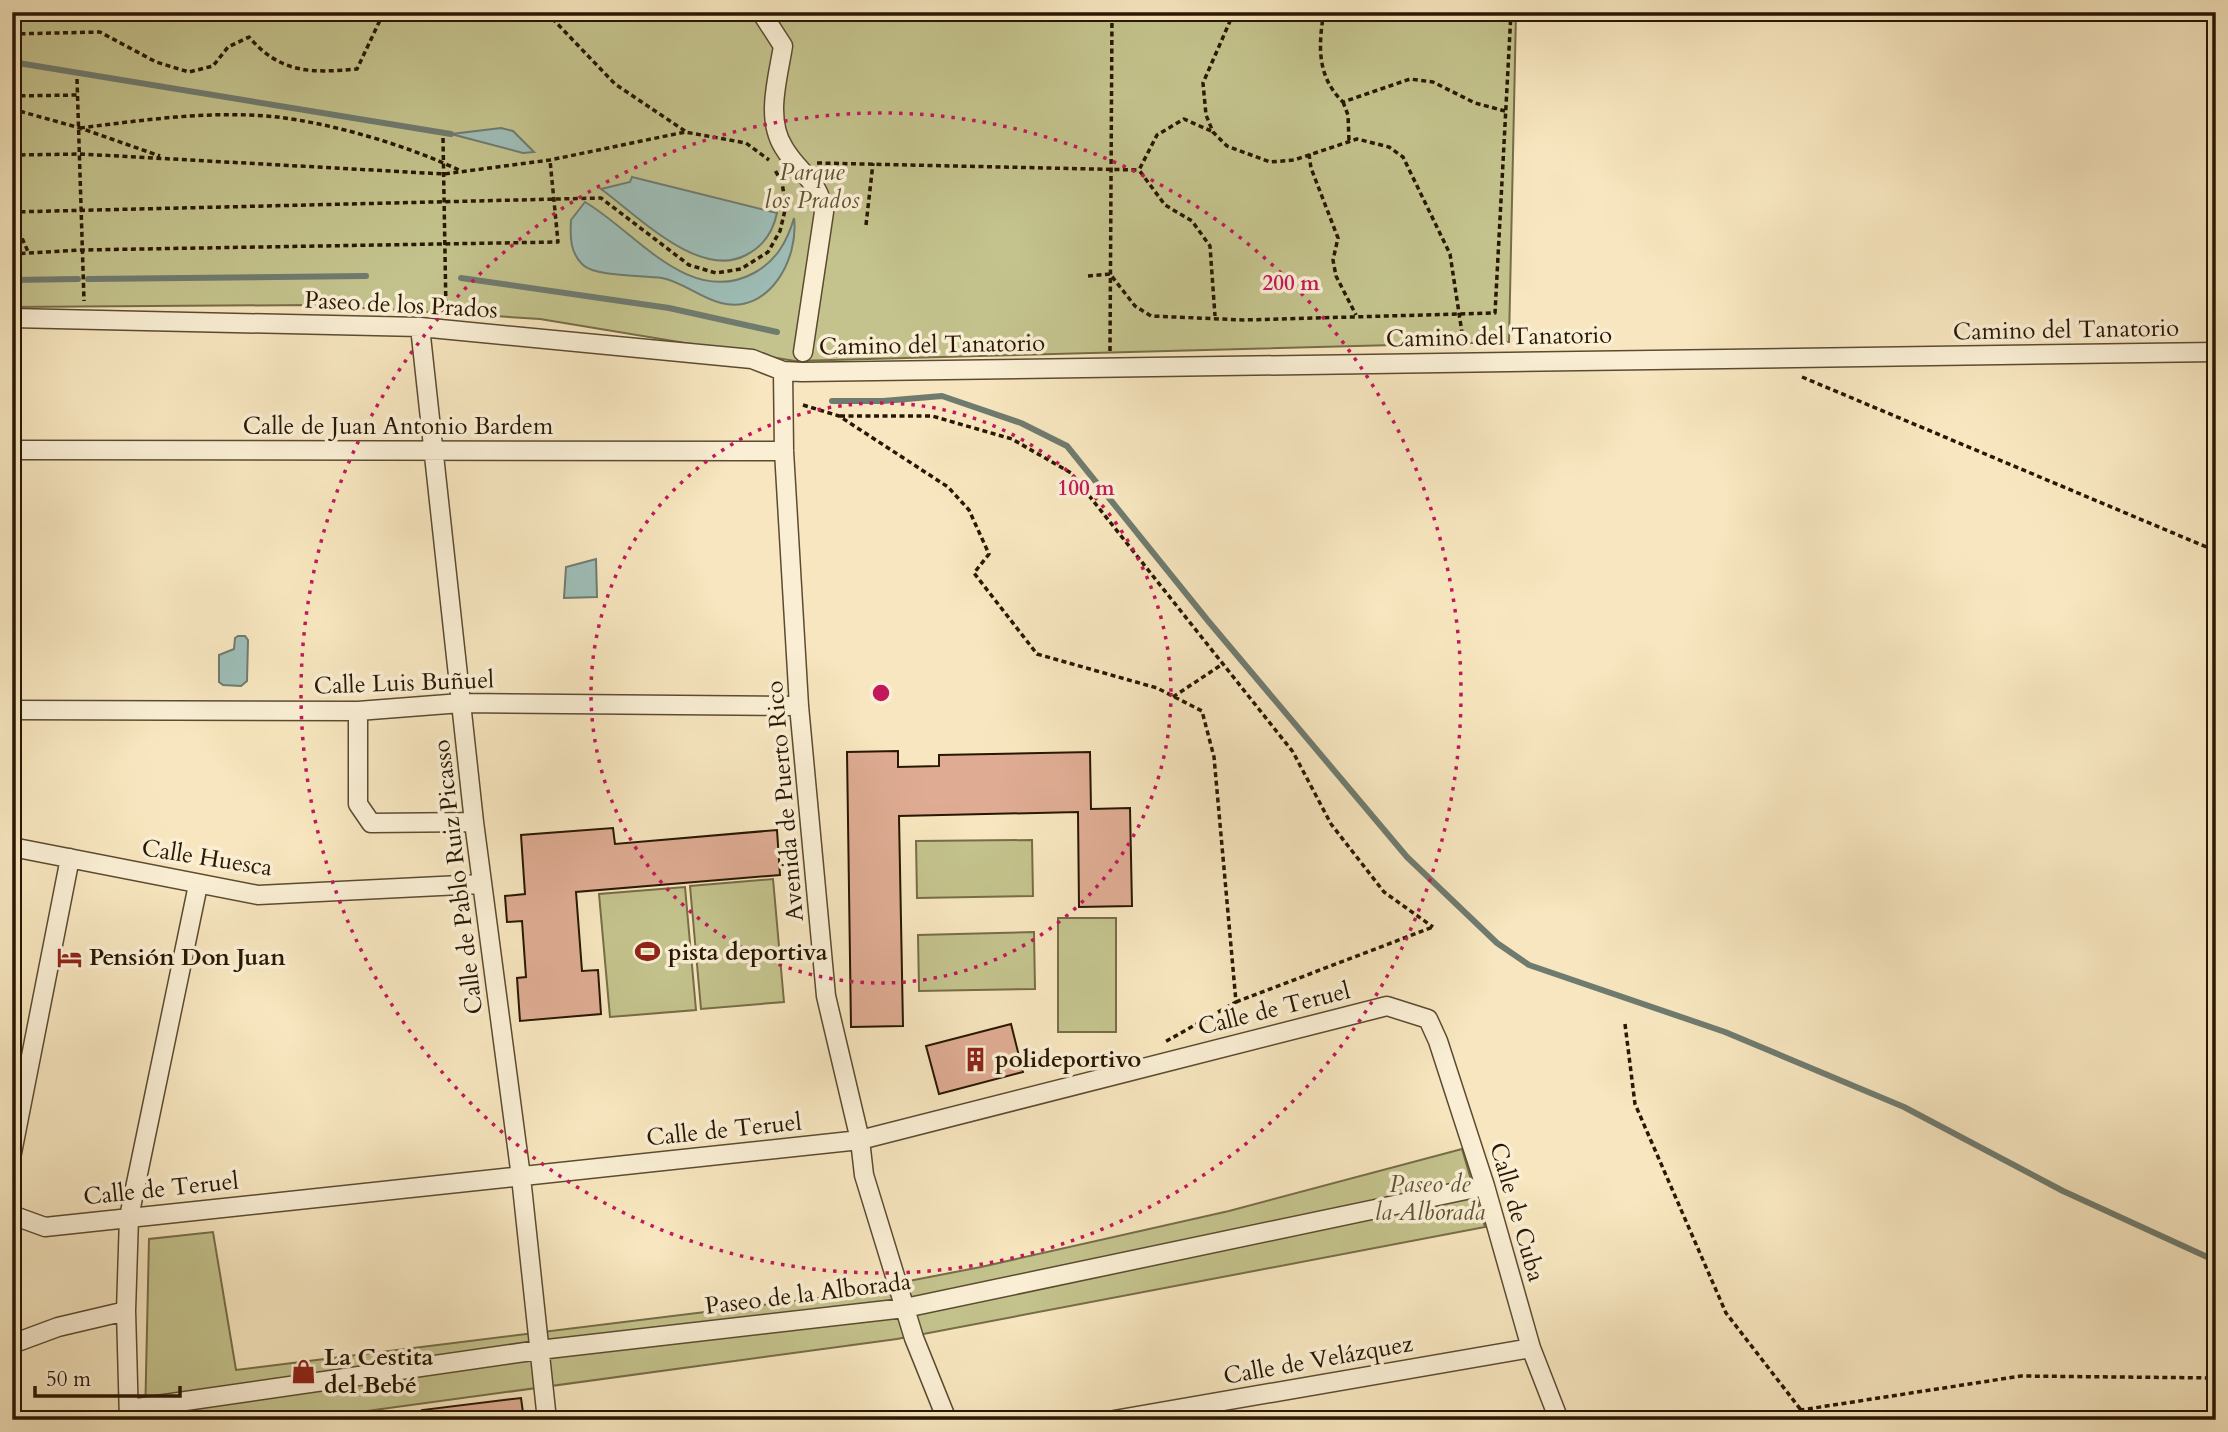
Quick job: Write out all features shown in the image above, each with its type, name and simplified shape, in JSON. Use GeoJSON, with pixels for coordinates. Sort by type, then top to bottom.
{"type":"FeatureCollection","features":[{"type":"Feature","properties":{"kind":"street"},"geometry":{"type":"LineString","coordinates":[[761,12],[783,46],[773,117],[783,147],[820,191],[824,212],[803,352]]}},
{"type":"Feature","properties":{"kind":"street","name":"Paseo de los Prados"},"geometry":{"type":"LineString","coordinates":[[12,318],[420,327],[752,359],[783,371]]}},
{"type":"Feature","properties":{"kind":"street","name":"Calle de Pablo Ruiz Picasso"},"geometry":{"type":"LineString","coordinates":[[420,327],[481,884],[521,1177],[547,1420]]}},
{"type":"Feature","properties":{"kind":"street","name":"Camino del Tanatorio"},"geometry":{"type":"LineString","coordinates":[[783,371],[2216,352]]}},
{"type":"Feature","properties":{"kind":"street","name":"Avenida de Puerto Rico"},"geometry":{"type":"LineString","coordinates":[[783,371],[784,451],[799,706],[826,996],[860,1140],[864,1175],[905,1308],[947,1420]]}},
{"type":"Feature","properties":{"kind":"street","name":"Calle de Juan Antonio Bardem"},"geometry":{"type":"LineString","coordinates":[[12,450],[784,451]]}},
{"type":"Feature","properties":{"kind":"street","name":"Calle Luis Buñuel"},"geometry":{"type":"LineString","coordinates":[[12,710],[358,711],[461,703],[799,706]]}},
{"type":"Feature","properties":{"kind":"street"},"geometry":{"type":"LineString","coordinates":[[358,711],[358,804],[371,823],[474,822]]}},
{"type":"Feature","properties":{"kind":"street","name":"Calle Huesca"},"geometry":{"type":"LineString","coordinates":[[12,847],[198,886],[258,895],[481,884]]}},
{"type":"Feature","properties":{"kind":"street"},"geometry":{"type":"LineString","coordinates":[[12,1153],[70,858]]}},
{"type":"Feature","properties":{"kind":"street"},"geometry":{"type":"LineString","coordinates":[[130,1415],[126,1311],[129,1217],[198,886]]}},
{"type":"Feature","properties":{"kind":"street","name":"Calle de Teruel"},"geometry":{"type":"LineString","coordinates":[[12,1215],[45,1227],[860,1140],[1387,1006],[1428,1019]]}},
{"type":"Feature","properties":{"kind":"street","name":"Calle de Cuba"},"geometry":{"type":"LineString","coordinates":[[1428,1019],[1438,1041],[1485,1186],[1531,1348],[1559,1420]]}},
{"type":"Feature","properties":{"kind":"street","name":"Paseo de la Alborada"},"geometry":{"type":"LineString","coordinates":[[130,1415],[539,1350],[905,1308],[1485,1186]]}},
{"type":"Feature","properties":{"kind":"street"},"geometry":{"type":"LineString","coordinates":[[12,1344],[58,1327],[126,1311]]}},
{"type":"Feature","properties":{"kind":"street","name":"Calle de Velázquez"},"geometry":{"type":"LineString","coordinates":[[1114,1420],[1531,1348]]}},
{"type":"Feature","properties":{"kind":"path"},"geometry":{"type":"LineString","coordinates":[[12,14],[57,12]]}},
{"type":"Feature","properties":{"kind":"path"},"geometry":{"type":"LineString","coordinates":[[12,34],[100,32],[156,62],[189,72],[212,66],[228,47],[249,37],[265,56],[291,69],[329,72],[357,69],[382,16],[403,12]]}},
{"type":"Feature","properties":{"kind":"path"},"geometry":{"type":"LineString","coordinates":[[29,254],[12,213],[601,198],[689,265],[716,272],[741,269],[768,252],[779,231],[786,206],[782,183],[770,160],[746,143],[685,131],[615,85],[547,13],[520,12]]}},
{"type":"Feature","properties":{"kind":"path"},"geometry":{"type":"LineString","coordinates":[[1110,367],[1109,167],[1112,12]]}},
{"type":"Feature","properties":{"kind":"path"},"geometry":{"type":"LineString","coordinates":[[1213,132],[1206,116],[1203,83],[1234,12]]}},
{"type":"Feature","properties":{"kind":"path"},"geometry":{"type":"LineString","coordinates":[[1324,12],[1321,69],[1331,91],[1342,102],[1348,116],[1349,141]]}},
{"type":"Feature","properties":{"kind":"path"},"geometry":{"type":"LineString","coordinates":[[1110,274],[1135,306],[1151,316],[1243,320],[1494,313],[1511,12]]}},
{"type":"Feature","properties":{"kind":"path"},"geometry":{"type":"LineString","coordinates":[[77,79],[81,154],[81,250],[85,303]]}},
{"type":"Feature","properties":{"kind":"path"},"geometry":{"type":"LineString","coordinates":[[1342,102],[1410,79],[1433,82],[1475,103],[1505,111]]}},
{"type":"Feature","properties":{"kind":"path"},"geometry":{"type":"LineString","coordinates":[[12,96],[78,95]]}},
{"type":"Feature","properties":{"kind":"path"},"geometry":{"type":"LineString","coordinates":[[12,109],[80,128],[167,159]]}},
{"type":"Feature","properties":{"kind":"path"},"geometry":{"type":"LineString","coordinates":[[80,128],[161,118],[276,117],[357,135],[464,172]]}},
{"type":"Feature","properties":{"kind":"path"},"geometry":{"type":"LineString","coordinates":[[1139,170],[1157,135],[1184,119],[1213,132],[1227,146],[1270,162],[1294,160],[1357,139],[1376,142],[1403,157],[1450,254],[1466,362]]}},
{"type":"Feature","properties":{"kind":"path"},"geometry":{"type":"LineString","coordinates":[[12,155],[81,154],[444,174],[550,160],[685,131]]}},
{"type":"Feature","properties":{"kind":"path"},"geometry":{"type":"LineString","coordinates":[[443,138],[446,317]]}},
{"type":"Feature","properties":{"kind":"path"},"geometry":{"type":"LineString","coordinates":[[1309,153],[1311,168],[1338,238],[1334,260],[1336,276],[1356,316]]}},
{"type":"Feature","properties":{"kind":"path"},"geometry":{"type":"LineString","coordinates":[[12,254],[81,250],[558,242],[550,160]]}},
{"type":"Feature","properties":{"kind":"path"},"geometry":{"type":"LineString","coordinates":[[796,163],[1109,167],[1139,170],[1165,205],[1192,221],[1210,246],[1215,317]]}},
{"type":"Feature","properties":{"kind":"path"},"geometry":{"type":"LineString","coordinates":[[866,225],[873,163]]}},
{"type":"Feature","properties":{"kind":"path"},"geometry":{"type":"LineString","coordinates":[[1088,276],[1110,274]]}},
{"type":"Feature","properties":{"kind":"path"},"geometry":{"type":"LineString","coordinates":[[1795,374],[2216,551]]}},
{"type":"Feature","properties":{"kind":"path"},"geometry":{"type":"LineString","coordinates":[[803,405],[839,416],[948,487],[969,510],[989,554],[974,573],[1038,654],[1123,678],[1173,696],[1202,711],[1214,757],[1236,1002]]}},
{"type":"Feature","properties":{"kind":"path"},"geometry":{"type":"LineString","coordinates":[[839,416],[932,416],[1012,439],[1071,473],[1150,576],[1224,663],[1293,752],[1331,824],[1384,892],[1433,927],[1236,1002],[1153,1049]]}},
{"type":"Feature","properties":{"kind":"path"},"geometry":{"type":"LineString","coordinates":[[1173,696],[1224,663]]}},
{"type":"Feature","properties":{"kind":"path"},"geometry":{"type":"LineString","coordinates":[[1625,1024],[1635,1104],[1726,1313],[1801,1410],[1802,1420]]}},
{"type":"Feature","properties":{"kind":"path"},"geometry":{"type":"LineString","coordinates":[[1801,1410],[2021,1376],[2216,1378]]}},
{"type":"Feature","properties":{"kind":"green space","name":"Parque los Prados"},"geometry":{"type":"Polygon","coordinates":[[[12,12],[1516,12],[1509,342],[795,361],[540,319],[310,305],[12,307],[12,12]]]}},
{"type":"Feature","properties":{"kind":"green space"},"geometry":{"type":"Polygon","coordinates":[[[1032,840],[1033,896],[917,898],[916,841],[1032,840]]]}},
{"type":"Feature","properties":{"kind":"green space","name":"pista deportiva"},"geometry":{"type":"Polygon","coordinates":[[[773,879],[784,1002],[701,1009],[690,886],[773,879]]]}},
{"type":"Feature","properties":{"kind":"green space","name":"pista deportiva"},"geometry":{"type":"Polygon","coordinates":[[[685,887],[696,1010],[610,1017],[599,894],[685,887]]]}},
{"type":"Feature","properties":{"kind":"green space"},"geometry":{"type":"Polygon","coordinates":[[[1058,918],[1116,918],[1116,1032],[1058,1032],[1058,918]]]}},
{"type":"Feature","properties":{"kind":"green space"},"geometry":{"type":"Polygon","coordinates":[[[1034,932],[1035,989],[919,991],[918,935],[1034,932]]]}},
{"type":"Feature","properties":{"kind":"green space","name":"Paseo de la Alborada"},"geometry":{"type":"Polygon","coordinates":[[[1462,1149],[1485,1227],[897,1339],[301,1420],[145,1420],[149,1239],[213,1232],[236,1370],[826,1297],[981,1267],[1229,1211],[1462,1149]]]}},
{"type":"Feature","properties":{"kind":"water"},"geometry":{"type":"Polygon","coordinates":[[[501,128],[513,131],[534,152],[523,153],[451,134],[501,128]]]}},
{"type":"Feature","properties":{"kind":"water"},"geometry":{"type":"Polygon","coordinates":[[[632,177],[777,213],[767,238],[758,247],[746,255],[728,260],[709,259],[670,242],[601,189],[630,182],[632,177]]]}},
{"type":"Feature","properties":{"kind":"water"},"geometry":{"type":"Polygon","coordinates":[[[585,202],[664,262],[685,274],[707,281],[730,281],[754,273],[769,263],[780,250],[794,218],[791,250],[786,266],[767,292],[753,301],[721,303],[670,280],[608,274],[583,265],[573,250],[571,220],[585,202]]]}},
{"type":"Feature","properties":{"kind":"water"},"geometry":{"type":"Polygon","coordinates":[[[596,559],[597,597],[564,598],[566,567],[596,559]]]}},
{"type":"Feature","properties":{"kind":"water"},"geometry":{"type":"Polygon","coordinates":[[[245,636],[248,640],[247,681],[241,686],[223,685],[219,682],[219,655],[234,649],[235,638],[245,636]]]}},
{"type":"Feature","properties":{"kind":"building"},"geometry":{"type":"Polygon","coordinates":[[[898,751],[898,767],[939,766],[939,755],[1090,752],[1091,809],[1130,808],[1132,906],[1079,907],[1078,812],[899,816],[903,1026],[851,1027],[847,752],[898,751]]]}},
{"type":"Feature","properties":{"kind":"building"},"geometry":{"type":"Polygon","coordinates":[[[613,828],[615,844],[777,830],[780,875],[576,892],[582,971],[598,970],[601,1014],[520,1021],[517,978],[526,977],[522,921],[507,922],[505,896],[525,894],[521,835],[613,828]]]}},
{"type":"Feature","properties":{"kind":"building","name":"polideportivo"},"geometry":{"type":"Polygon","coordinates":[[[1011,1024],[1023,1072],[939,1094],[926,1046],[1011,1024]]]}},
{"type":"Feature","properties":{"kind":"building"},"geometry":{"type":"Polygon","coordinates":[[[521,1398],[524,1420],[423,1420],[422,1410],[521,1398]]]}},
{"type":"Feature","properties":{"kind":"waterway"},"geometry":{"type":"LineString","coordinates":[[12,62],[451,134]]}},
{"type":"Feature","properties":{"kind":"waterway"},"geometry":{"type":"LineString","coordinates":[[88,279],[366,276]]}},
{"type":"Feature","properties":{"kind":"waterway"},"geometry":{"type":"LineString","coordinates":[[461,278],[669,308],[777,332]]}},
{"type":"Feature","properties":{"kind":"waterway"},"geometry":{"type":"LineString","coordinates":[[12,280],[78,279]]}},
{"type":"Feature","properties":{"kind":"waterway"},"geometry":{"type":"LineString","coordinates":[[832,401],[883,401],[942,396],[1021,423],[1067,446],[1209,622],[1407,857],[1497,943],[1529,965],[1725,1032],[1904,1107],[2063,1191],[2216,1261]]}},
{"type":"Feature","properties":{"kind":"place","name":"pista deportiva"},"geometry":{"type":"Point","coordinates":[648,952]}},
{"type":"Feature","properties":{"kind":"place","name":"Pensión Don Juan"},"geometry":{"type":"Point","coordinates":[69,957]}},
{"type":"Feature","properties":{"kind":"place","name":"polideportivo"},"geometry":{"type":"Point","coordinates":[975,1059]}},
{"type":"Feature","properties":{"kind":"place","name":"La Cestita del Bebé"},"geometry":{"type":"Point","coordinates":[304,1371]}}]}
